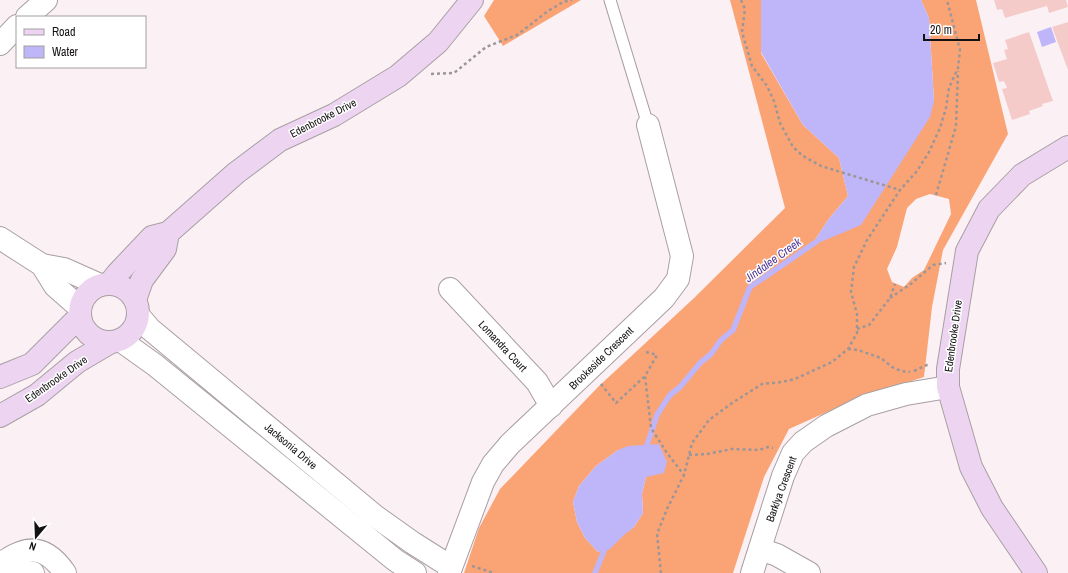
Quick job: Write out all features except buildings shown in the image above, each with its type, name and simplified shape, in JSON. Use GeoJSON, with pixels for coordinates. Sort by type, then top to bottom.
{"type":"FeatureCollection","features":[{"type":"Feature","properties":{"kind":"street"},"geometry":{"type":"LineString","coordinates":[[28,16],[46,0]]}},
{"type":"Feature","properties":{"kind":"street","name":"Edenbrooke Drive"},"geometry":{"type":"LineString","coordinates":[[105,284],[117,274],[152,237],[168,233],[236,173],[280,140],[334,115],[398,76],[438,42],[472,0]]}},
{"type":"Feature","properties":{"kind":"street"},"geometry":{"type":"LineString","coordinates":[[0,44],[16,27]]}},
{"type":"Feature","properties":{"kind":"street","name":"Brookeside Crescent"},"geometry":{"type":"LineString","coordinates":[[450,570],[479,489],[493,464],[503,451],[664,298],[678,279],[682,256],[648,125]]}},
{"type":"Feature","properties":{"kind":"street","name":"Edenbrooke Drive"},"geometry":{"type":"LineString","coordinates":[[1036,573],[992,508],[971,467],[948,387],[948,369],[967,251],[988,209],[1022,175],[1068,147]]}},
{"type":"Feature","properties":{"kind":"street"},"geometry":{"type":"LineString","coordinates":[[0,238],[42,266],[55,286],[79,312],[82,326],[87,333],[94,339],[102,342],[115,341],[127,336],[132,331],[136,324],[142,280],[165,249],[168,233]]}},
{"type":"Feature","properties":{"kind":"street"},"geometry":{"type":"LineString","coordinates":[[42,266],[64,269],[105,284],[118,285],[125,288],[131,294],[137,308]]}},
{"type":"Feature","properties":{"kind":"street"},"geometry":{"type":"LineString","coordinates":[[0,377],[32,364],[79,312],[84,297],[91,289],[105,284]]}},
{"type":"Feature","properties":{"kind":"street","name":"Lomandra Court"},"geometry":{"type":"LineString","coordinates":[[450,289],[537,382],[551,406]]}},
{"type":"Feature","properties":{"kind":"street","name":"Jacksonia Drive"},"geometry":{"type":"LineString","coordinates":[[137,308],[150,329],[375,516],[450,570]]}},
{"type":"Feature","properties":{"kind":"street","name":"Edenbrooke Drive"},"geometry":{"type":"LineString","coordinates":[[0,416],[37,395],[77,362],[115,341]]}},
{"type":"Feature","properties":{"kind":"street","name":"Jacksonia Drive"},"geometry":{"type":"LineString","coordinates":[[115,341],[155,365],[395,560],[415,573]]}},
{"type":"Feature","properties":{"kind":"street","name":"Barklya Crescent"},"geometry":{"type":"LineString","coordinates":[[752,573],[783,476],[793,453],[804,442],[826,426],[867,405],[906,394],[948,387]]}},
{"type":"Feature","properties":{"kind":"street"},"geometry":{"type":"LineString","coordinates":[[760,549],[777,555],[809,573]]}},
{"type":"Feature","properties":{"kind":"street"},"geometry":{"type":"LineString","coordinates":[[0,564],[21,552],[28,550],[37,551],[54,559],[65,573]]}},
{"type":"Feature","properties":{"kind":"street"},"geometry":{"type":"LineString","coordinates":[[0,568],[33,573]]}},
{"type":"Feature","properties":{"kind":"lane"},"geometry":{"type":"LineString","coordinates":[[610,0],[648,125]]}},
{"type":"Feature","properties":{"kind":"path"},"geometry":{"type":"LineString","coordinates":[[427,74],[454,73],[486,47],[517,35],[548,11],[563,2],[572,0]]}},
{"type":"Feature","properties":{"kind":"path"},"geometry":{"type":"LineString","coordinates":[[741,0],[745,9],[742,32],[752,66],[767,86],[774,101],[780,122],[793,147],[803,156],[821,166],[900,190]]}},
{"type":"Feature","properties":{"kind":"path"},"geometry":{"type":"LineString","coordinates":[[936,195],[956,126],[960,50],[947,0]]}},
{"type":"Feature","properties":{"kind":"path"},"geometry":{"type":"LineString","coordinates":[[661,573],[657,534],[667,509],[684,475],[692,443],[709,420],[762,384],[795,379],[832,362],[848,349],[857,333],[857,314],[851,292],[854,267],[867,240],[900,190],[917,171],[929,152],[940,128],[950,88],[958,69]]}},
{"type":"Feature","properties":{"kind":"path"},"geometry":{"type":"LineString","coordinates":[[857,328],[869,325],[890,298],[912,283],[933,265],[964,263]]}},
{"type":"Feature","properties":{"kind":"path"},"geometry":{"type":"LineString","coordinates":[[890,298],[895,284]]}},
{"type":"Feature","properties":{"kind":"path"},"geometry":{"type":"LineString","coordinates":[[848,349],[858,350],[880,358],[892,367],[901,370],[912,372],[927,364],[936,366]]}},
{"type":"Feature","properties":{"kind":"path"},"geometry":{"type":"LineString","coordinates":[[590,369],[616,403],[645,376],[657,356],[646,352]]}},
{"type":"Feature","properties":{"kind":"path"},"geometry":{"type":"LineString","coordinates":[[645,376],[651,428],[684,475]]}},
{"type":"Feature","properties":{"kind":"path"},"geometry":{"type":"LineString","coordinates":[[689,455],[707,454],[732,448],[759,450],[768,447],[793,453]]}},
{"type":"Feature","properties":{"kind":"shaded area"},"geometry":{"type":"Polygon","coordinates":[[[494,0],[581,0],[503,46],[484,16],[494,0]]]}},
{"type":"Feature","properties":{"kind":"shaded area"},"geometry":{"type":"Polygon","coordinates":[[[730,0],[761,0],[761,53],[803,125],[839,158],[848,196],[828,220],[811,246],[934,101],[929,18],[921,0],[976,0],[1008,134],[943,250],[932,307],[924,377],[856,399],[789,429],[764,477],[733,573],[464,573],[479,528],[500,489],[599,386],[693,299],[785,208],[730,0]],[[930,194],[916,199],[907,208],[897,247],[887,269],[892,282],[904,287],[912,278],[924,270],[951,214],[949,199],[930,194]],[[618,450],[596,466],[579,486],[573,502],[577,522],[585,538],[598,552],[634,527],[643,513],[642,494],[646,477],[618,450]]]}},
{"type":"Feature","properties":{"kind":"water"},"geometry":{"type":"Polygon","coordinates":[[[761,0],[921,0],[929,18],[934,101],[930,117],[861,225],[811,246],[828,220],[848,196],[839,158],[803,125],[761,52],[761,0]]]}},
{"type":"Feature","properties":{"kind":"water"},"geometry":{"type":"Polygon","coordinates":[[[1051,27],[1056,42],[1042,47],[1037,32],[1051,27]]]}},
{"type":"Feature","properties":{"kind":"water"},"geometry":{"type":"Polygon","coordinates":[[[659,444],[667,462],[664,473],[646,477],[642,494],[643,513],[634,527],[610,549],[598,552],[585,538],[577,522],[573,502],[579,486],[596,466],[618,450],[628,446],[659,444]]]}},
{"type":"Feature","properties":{"kind":"waterway","name":"Jindalee Creek"},"geometry":{"type":"LineString","coordinates":[[645,451],[657,415],[662,407],[670,395],[680,387],[700,363],[711,354],[721,340],[733,330],[750,287],[816,242]]}},
{"type":"Feature","properties":{"kind":"waterway","name":"Jindalee Creek"},"geometry":{"type":"LineString","coordinates":[[595,573],[606,546]]}}]}
